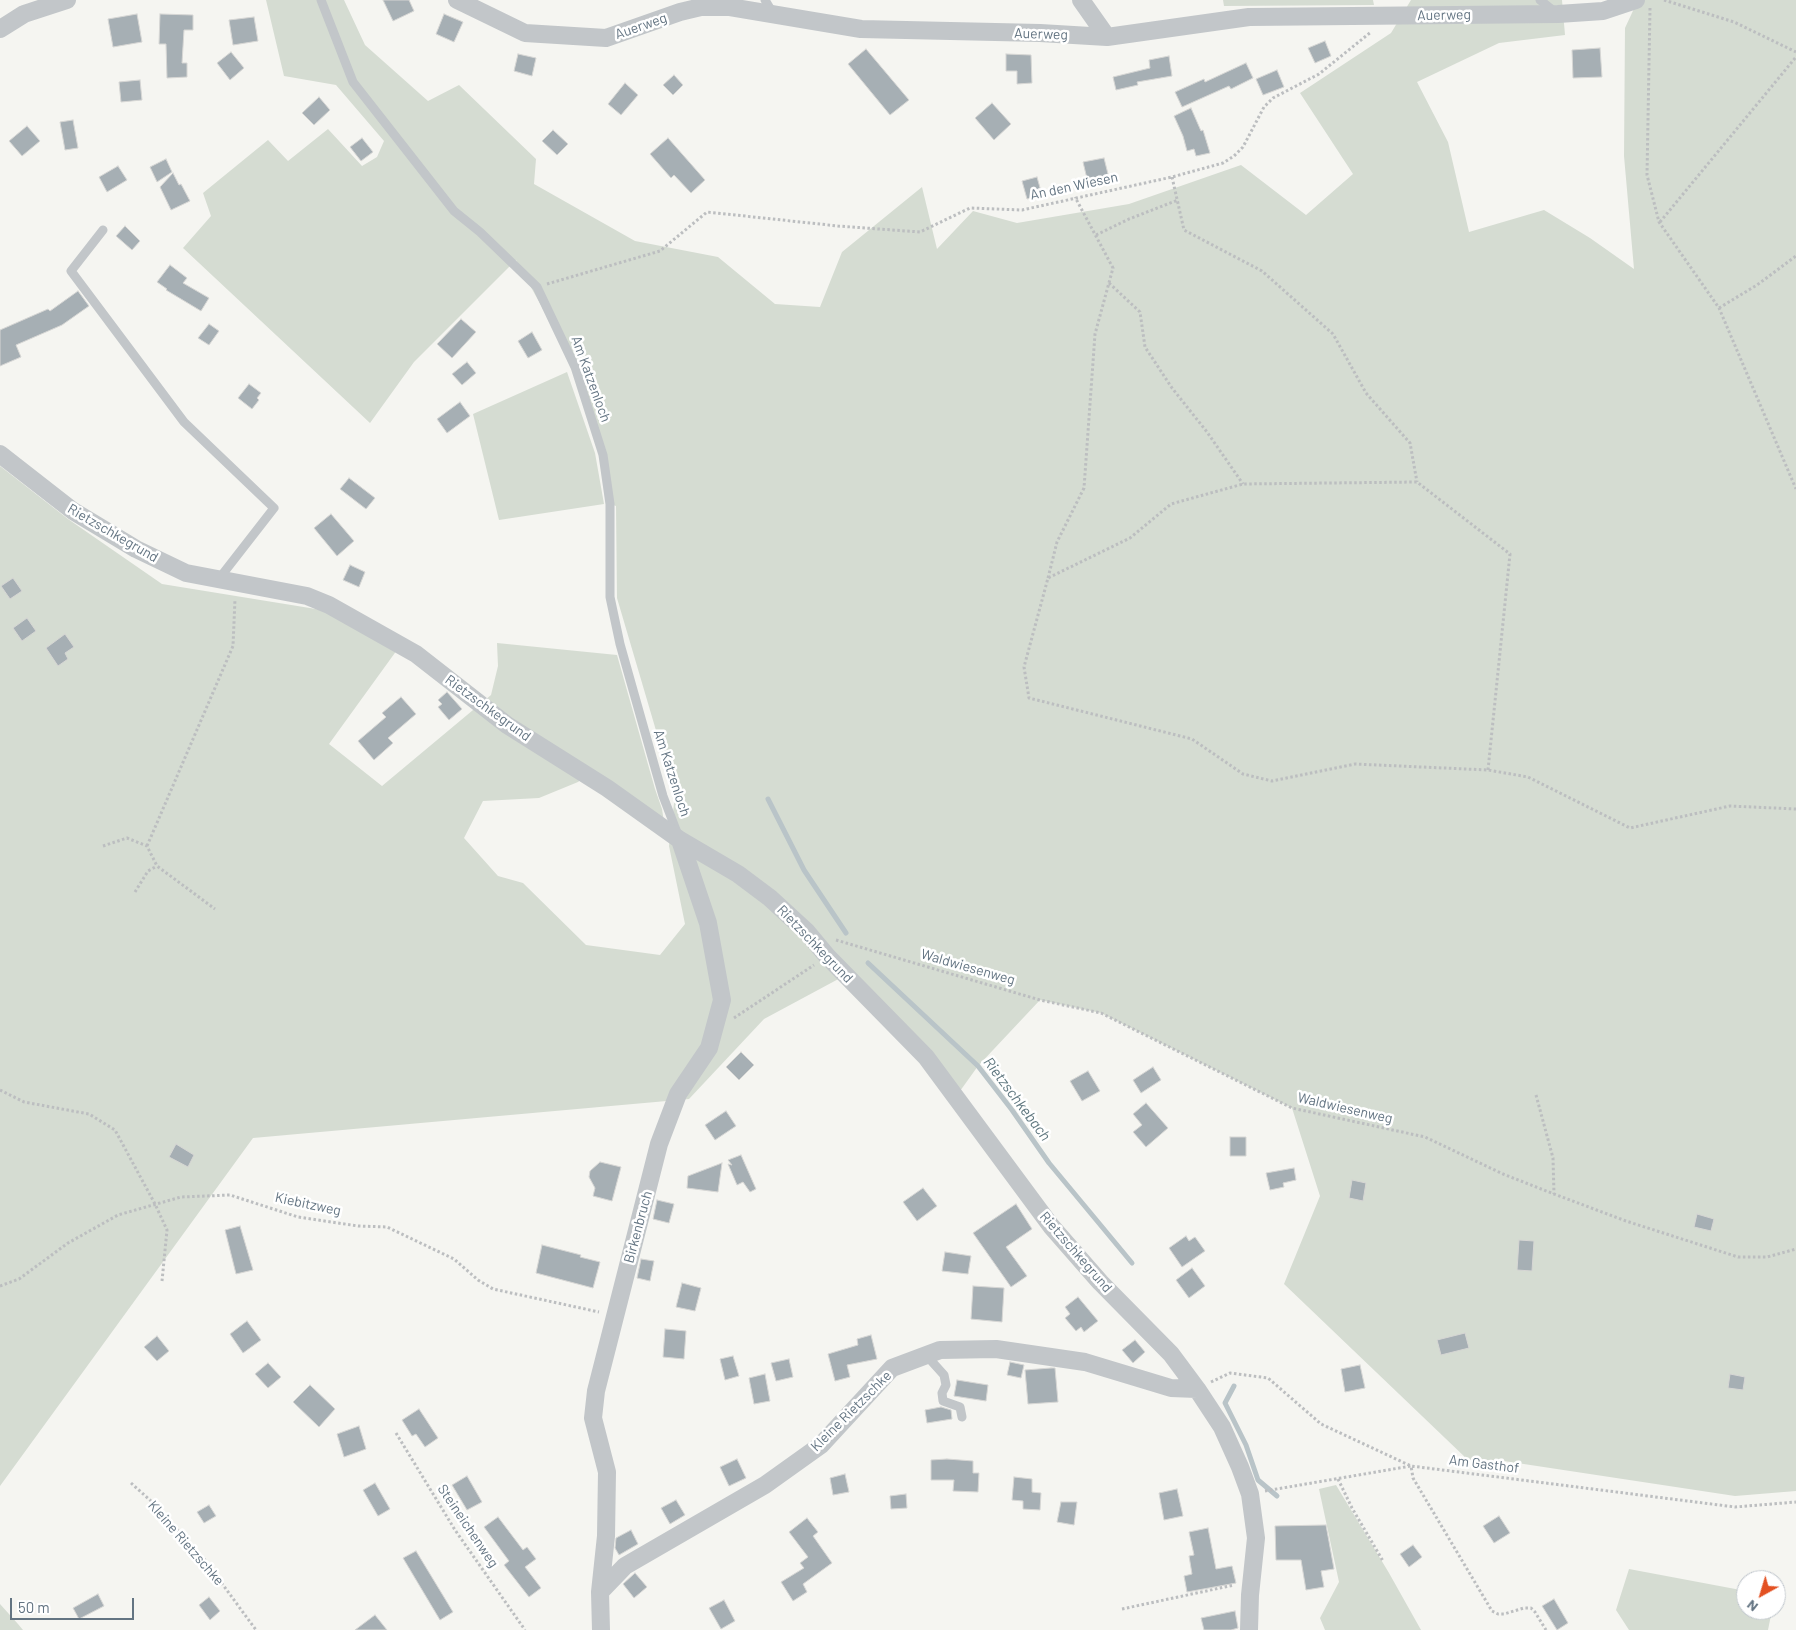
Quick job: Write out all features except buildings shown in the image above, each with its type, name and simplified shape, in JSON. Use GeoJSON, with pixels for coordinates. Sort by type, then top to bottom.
{"type":"FeatureCollection","features":[{"type":"Feature","properties":{"kind":"street"},"geometry":{"type":"LineString","coordinates":[[0,29],[24,14],[67,0]]}},
{"type":"Feature","properties":{"kind":"street","name":"Auerweg"},"geometry":{"type":"LineString","coordinates":[[457,0],[525,33],[606,38],[707,4],[730,7],[770,7],[860,29],[1040,33],[1108,37],[1249,17],[1558,14],[1603,11],[1636,0]]}},
{"type":"Feature","properties":{"kind":"street"},"geometry":{"type":"LineString","coordinates":[[1081,0],[1108,37]]}},
{"type":"Feature","properties":{"kind":"street","name":"Rietzschkegrund"},"geometry":{"type":"LineString","coordinates":[[0,454],[74,511],[136,549],[186,573],[306,596],[330,605],[416,654],[507,725],[607,788],[680,840],[738,874],[770,898],[807,932],[827,956],[926,1057],[1051,1226],[1100,1282],[1171,1354],[1222,1427],[1250,1494],[1256,1538],[1250,1595],[1249,1630]]}},
{"type":"Feature","properties":{"kind":"street","name":"Birkenbruch"},"geometry":{"type":"LineString","coordinates":[[602,1630],[600,1592],[606,1536],[607,1472],[593,1418],[596,1391],[659,1144],[678,1094],[709,1048],[722,1000],[708,923],[680,840]]}},
{"type":"Feature","properties":{"kind":"street","name":"Kleine Rietzschke"},"geometry":{"type":"LineString","coordinates":[[600,1592],[625,1566],[765,1485],[821,1445],[892,1368],[940,1350],[996,1349],[1085,1362],[1170,1388],[1197,1389]]}},
{"type":"Feature","properties":{"kind":"lane","name":"Am Katzenloch"},"geometry":{"type":"LineString","coordinates":[[321,0],[353,82],[454,211],[480,232],[537,287],[575,367],[603,455],[610,504],[610,597],[620,644],[663,796],[680,840]]}},
{"type":"Feature","properties":{"kind":"lane"},"geometry":{"type":"LineString","coordinates":[[1540,0],[1558,14]]}},
{"type":"Feature","properties":{"kind":"lane"},"geometry":{"type":"LineString","coordinates":[[103,230],[71,271],[184,422],[274,508],[218,580]]}},
{"type":"Feature","properties":{"kind":"lane"},"geometry":{"type":"LineString","coordinates":[[926,1355],[944,1375],[946,1385],[942,1392],[943,1401],[960,1406],[962,1417]]}},
{"type":"Feature","properties":{"kind":"path"},"geometry":{"type":"LineString","coordinates":[[1650,0],[1647,175],[1659,222],[1719,308],[1796,489]]}},
{"type":"Feature","properties":{"kind":"path"},"geometry":{"type":"LineString","coordinates":[[1664,0],[1734,22],[1796,52]]}},
{"type":"Feature","properties":{"kind":"path","name":"An den Wiesen"},"geometry":{"type":"LineString","coordinates":[[537,287],[660,251],[706,212],[838,226],[920,232],[970,208],[1022,210],[1172,177],[1223,163],[1243,147],[1264,108],[1273,98],[1319,74],[1391,16]]}},
{"type":"Feature","properties":{"kind":"path"},"geometry":{"type":"LineString","coordinates":[[1659,222],[1796,57]]}},
{"type":"Feature","properties":{"kind":"path"},"geometry":{"type":"LineString","coordinates":[[1172,177],[1184,230],[1262,271],[1333,334],[1366,393],[1410,443],[1417,482]]}},
{"type":"Feature","properties":{"kind":"path"},"geometry":{"type":"LineString","coordinates":[[1075,197],[1113,268],[1095,334],[1084,488],[1057,542],[1024,668],[1029,698],[1192,739],[1243,774],[1272,781],[1355,764],[1488,770],[1528,777],[1630,828],[1730,806],[1796,809]]}},
{"type":"Feature","properties":{"kind":"path"},"geometry":{"type":"LineString","coordinates":[[1096,235],[1129,219],[1178,200]]}},
{"type":"Feature","properties":{"kind":"path"},"geometry":{"type":"LineString","coordinates":[[1719,308],[1757,285],[1796,256]]}},
{"type":"Feature","properties":{"kind":"path"},"geometry":{"type":"LineString","coordinates":[[1110,283],[1140,312],[1145,346],[1172,388],[1207,432],[1243,484]]}},
{"type":"Feature","properties":{"kind":"path"},"geometry":{"type":"LineString","coordinates":[[1048,578],[1130,538],[1171,504],[1243,484],[1417,482],[1510,554],[1488,770]]}},
{"type":"Feature","properties":{"kind":"path"},"geometry":{"type":"LineString","coordinates":[[147,846],[233,646],[236,584]]}},
{"type":"Feature","properties":{"kind":"path"},"geometry":{"type":"LineString","coordinates":[[104,846],[127,838],[147,846],[157,866],[215,909]]}},
{"type":"Feature","properties":{"kind":"path"},"geometry":{"type":"LineString","coordinates":[[135,892],[148,871],[157,866]]}},
{"type":"Feature","properties":{"kind":"path","name":"Waldwiesenweg"},"geometry":{"type":"LineString","coordinates":[[835,940],[1040,1000],[1101,1013],[1292,1108],[1425,1137],[1503,1174],[1626,1221],[1738,1257],[1767,1258],[1796,1249]]}},
{"type":"Feature","properties":{"kind":"path"},"geometry":{"type":"LineString","coordinates":[[715,1031],[827,956]]}},
{"type":"Feature","properties":{"kind":"path"},"geometry":{"type":"LineString","coordinates":[[0,1090],[24,1102],[89,1114],[115,1130],[167,1230],[162,1281]]}},
{"type":"Feature","properties":{"kind":"path"},"geometry":{"type":"LineString","coordinates":[[1536,1095],[1553,1158],[1554,1194]]}},
{"type":"Feature","properties":{"kind":"path","name":"Kiebitzweg"},"geometry":{"type":"LineString","coordinates":[[0,1286],[19,1279],[68,1243],[118,1215],[181,1197],[230,1195],[298,1216],[358,1226],[387,1228],[454,1259],[478,1280],[492,1289],[615,1316]]}},
{"type":"Feature","properties":{"kind":"path","name":"Am Gasthof"},"geometry":{"type":"LineString","coordinates":[[1197,1389],[1230,1373],[1268,1378],[1321,1424],[1411,1466],[1735,1507],[1796,1502]]}},
{"type":"Feature","properties":{"kind":"path","name":"Steineichenweg"},"geometry":{"type":"LineString","coordinates":[[396,1433],[455,1530],[525,1630]]}},
{"type":"Feature","properties":{"kind":"path"},"geometry":{"type":"LineString","coordinates":[[1250,1494],[1411,1466],[1413,1478],[1492,1611],[1504,1614],[1530,1608],[1535,1612],[1546,1630]]}},
{"type":"Feature","properties":{"kind":"path"},"geometry":{"type":"LineString","coordinates":[[1338,1479],[1352,1508],[1383,1562]]}},
{"type":"Feature","properties":{"kind":"path","name":"Kleine Rietzschke"},"geometry":{"type":"LineString","coordinates":[[131,1483],[151,1501],[204,1559],[256,1630]]}},
{"type":"Feature","properties":{"kind":"path"},"geometry":{"type":"LineString","coordinates":[[1122,1610],[1235,1585]]}},
{"type":"Feature","properties":{"kind":"shaded area"},"geometry":{"type":"Polygon","coordinates":[[[266,0],[344,0],[365,45],[428,101],[459,85],[536,159],[534,184],[635,241],[718,257],[775,304],[820,307],[842,252],[922,187],[937,249],[973,211],[1017,223],[1129,204],[1241,165],[1306,215],[1353,174],[1300,93],[1391,33],[1411,0],[1562,0],[1565,35],[1499,43],[1417,82],[1448,142],[1469,232],[1544,210],[1590,238],[1634,269],[1624,156],[1625,28],[1638,0],[1796,0],[1796,1491],[1735,1496],[1504,1461],[1468,1460],[1284,1284],[1320,1196],[1292,1108],[1101,1013],[1040,1000],[978,1066],[955,1098],[844,976],[764,1019],[689,1099],[253,1138],[0,1486],[0,466],[68,519],[162,584],[322,610],[397,650],[329,744],[382,786],[491,695],[498,666],[497,643],[617,655],[662,809],[664,822],[591,771],[578,782],[539,798],[483,801],[464,838],[498,876],[523,883],[586,945],[660,955],[685,924],[669,846],[675,795],[617,598],[616,506],[610,504],[603,455],[575,367],[516,260],[414,362],[370,423],[183,248],[211,216],[203,193],[268,140],[288,161],[328,129],[362,166],[377,157],[384,141],[336,85],[284,76],[266,0]]]}},
{"type":"Feature","properties":{"kind":"shaded area"},"geometry":{"type":"Polygon","coordinates":[[[1223,0],[1373,0],[1374,5],[1224,6],[1223,0]]]}},
{"type":"Feature","properties":{"kind":"shaded area"},"geometry":{"type":"Polygon","coordinates":[[[567,372],[595,453],[604,504],[499,520],[473,414],[567,372]]]}},
{"type":"Feature","properties":{"kind":"shaded area"},"geometry":{"type":"Polygon","coordinates":[[[1336,1485],[1421,1630],[1325,1630],[1320,1618],[1339,1582],[1319,1489],[1336,1485]]]}},
{"type":"Feature","properties":{"kind":"shaded area"},"geometry":{"type":"Polygon","coordinates":[[[1629,1569],[1736,1589],[1736,1620],[1770,1620],[1768,1630],[1629,1630],[1616,1610],[1629,1569]]]}},
{"type":"Feature","properties":{"kind":"shaded area"},"geometry":{"type":"Polygon","coordinates":[[[0,1604],[18,1624],[23,1630],[0,1630],[0,1604]]]}},
{"type":"Feature","properties":{"kind":"waterway","name":"Rietzschkebach"},"geometry":{"type":"LineString","coordinates":[[768,799],[804,870],[846,933]]}},
{"type":"Feature","properties":{"kind":"waterway","name":"Rietzschkebach"},"geometry":{"type":"LineString","coordinates":[[868,963],[978,1066],[1049,1163],[1132,1263]]}},
{"type":"Feature","properties":{"kind":"waterway","name":"Rietzschkebach"},"geometry":{"type":"LineString","coordinates":[[1234,1386],[1225,1403],[1246,1445],[1258,1480],[1277,1496]]}}]}
